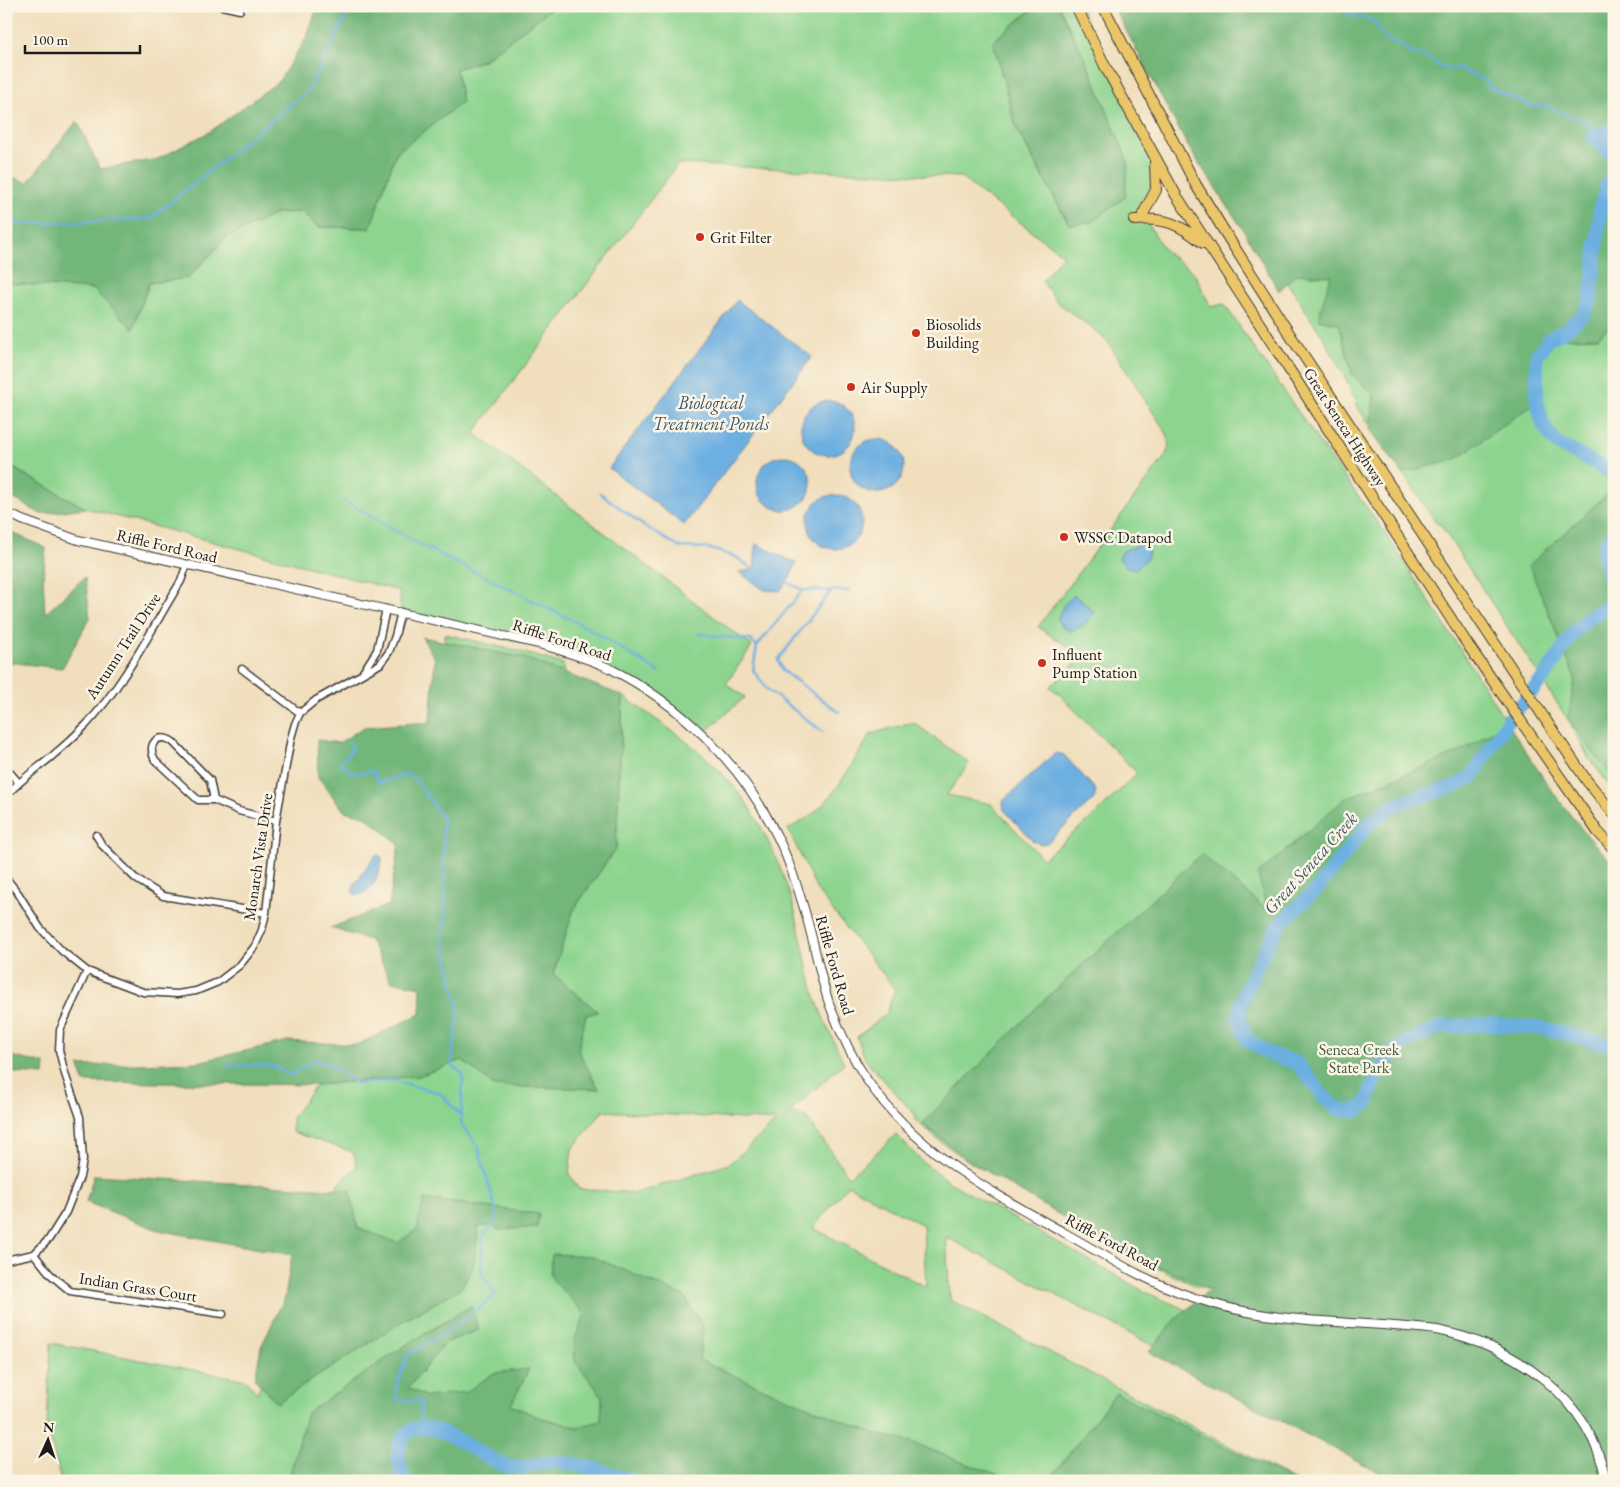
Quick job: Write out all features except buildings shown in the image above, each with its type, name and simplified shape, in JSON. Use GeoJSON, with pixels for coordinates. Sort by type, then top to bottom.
{"type":"FeatureCollection","features":[{"type":"Feature","properties":{"kind":"main road","name":"Great Seneca Highway"},"geometry":{"type":"LineString","coordinates":[[1076,6],[1106,68],[1176,195],[1484,669],[1598,832],[1614,849]]}},
{"type":"Feature","properties":{"kind":"main road","name":"Great Seneca Highway"},"geometry":{"type":"LineString","coordinates":[[1102,6],[1196,185],[1221,226],[1292,338],[1549,726],[1587,781],[1614,814]]}},
{"type":"Feature","properties":{"kind":"main road"},"geometry":{"type":"LineString","coordinates":[[1154,156],[1156,190],[1152,199],[1138,217],[1158,219],[1177,225],[1211,249]]}},
{"type":"Feature","properties":{"kind":"street"},"geometry":{"type":"LineString","coordinates":[[222,6],[240,10]]}},
{"type":"Feature","properties":{"kind":"street","name":"Riffle Ford Road"},"geometry":{"type":"LineString","coordinates":[[6,512],[22,520],[78,540],[539,644],[609,669],[660,699],[703,734],[723,755],[756,799],[776,833],[803,904],[829,1001],[849,1050],[866,1079],[888,1109],[914,1136],[953,1167],[991,1191],[1140,1275],[1196,1298],[1246,1311],[1288,1318],[1437,1330],[1460,1335],[1500,1351],[1528,1367],[1548,1382],[1574,1409],[1598,1450],[1606,1481]]}},
{"type":"Feature","properties":{"kind":"street","name":"Autumn Trail Drive"},"geometry":{"type":"LineString","coordinates":[[6,796],[18,782],[51,757],[86,725],[103,705],[120,681],[180,581],[187,564]]}},
{"type":"Feature","properties":{"kind":"street"},"geometry":{"type":"LineString","coordinates":[[362,673],[377,650],[386,609]]}},
{"type":"Feature","properties":{"kind":"street"},"geometry":{"type":"LineString","coordinates":[[242,669],[300,713],[316,700],[380,664],[389,652],[401,612]]}},
{"type":"Feature","properties":{"kind":"street","name":"Monarch Vista Drive"},"geometry":{"type":"LineString","coordinates":[[6,878],[40,928],[62,951],[87,971],[143,992],[177,994],[196,991],[218,982],[240,966],[255,946],[262,930],[266,912],[276,821],[290,738],[300,713]]}},
{"type":"Feature","properties":{"kind":"street"},"geometry":{"type":"LineString","coordinates":[[214,800],[210,780],[173,742],[168,738],[161,738],[155,742],[151,747],[151,752],[156,760],[198,800],[214,800],[239,811],[276,821]]}},
{"type":"Feature","properties":{"kind":"street"},"geometry":{"type":"LineString","coordinates":[[6,768],[18,782]]}},
{"type":"Feature","properties":{"kind":"street"},"geometry":{"type":"LineString","coordinates":[[96,835],[102,845],[136,879],[163,896],[266,912]]}},
{"type":"Feature","properties":{"kind":"street"},"geometry":{"type":"LineString","coordinates":[[6,1260],[34,1254],[49,1239],[66,1212],[80,1177],[83,1160],[80,1116],[65,1074],[59,1050],[60,1030],[87,971]]}},
{"type":"Feature","properties":{"kind":"street","name":"Indian Grass Court"},"geometry":{"type":"LineString","coordinates":[[34,1254],[50,1274],[70,1291],[223,1314]]}},
{"type":"Feature","properties":{"kind":"green space"},"geometry":{"type":"Polygon","coordinates":[[[315,6],[554,6],[484,60],[456,69],[462,102],[396,153],[370,228],[318,227],[302,212],[278,213],[227,237],[188,278],[149,283],[133,329],[93,289],[6,283],[6,174],[27,183],[77,121],[100,169],[158,159],[211,131],[279,81],[307,37],[316,10],[315,6]]]}},
{"type":"Feature","properties":{"kind":"green space"},"geometry":{"type":"Polygon","coordinates":[[[554,6],[1027,6],[1029,12],[993,41],[1016,128],[1069,225],[1058,6],[1080,6],[1154,156],[1156,181],[1143,215],[1165,251],[1194,273],[1211,307],[1224,304],[1321,445],[1386,534],[1507,722],[1491,732],[1614,903],[1238,1300],[1194,1285],[1146,1263],[968,1161],[937,1139],[914,1119],[916,1116],[865,1059],[857,1037],[886,1014],[895,989],[818,892],[788,829],[809,817],[825,803],[839,785],[871,734],[913,722],[969,763],[947,795],[991,804],[1043,859],[1096,814],[1137,773],[1050,687],[1083,656],[1038,627],[1166,455],[1169,445],[1167,434],[1108,342],[1058,303],[1042,281],[1063,255],[960,177],[678,164],[474,433],[752,646],[726,684],[745,697],[703,734],[660,699],[584,658],[401,612],[399,591],[85,508],[6,464],[6,283],[93,289],[133,328],[149,283],[188,278],[227,237],[278,213],[302,212],[318,227],[370,228],[396,153],[420,133],[456,69],[484,60],[554,6]]]}},
{"type":"Feature","properties":{"kind":"green space"},"geometry":{"type":"Polygon","coordinates":[[[1027,6],[1059,6],[1092,74],[1128,162],[1125,197],[1092,222],[1070,225],[1016,128],[993,41],[1029,12],[1027,6]]]}},
{"type":"Feature","properties":{"kind":"green space"},"geometry":{"type":"Polygon","coordinates":[[[1113,6],[1614,6],[1614,134],[1601,132],[1594,137],[1614,158],[1614,178],[1609,183],[1614,181],[1614,322],[1598,337],[1549,339],[1537,355],[1537,401],[1455,460],[1402,473],[1370,429],[1374,395],[1352,374],[1339,324],[1318,319],[1331,276],[1296,274],[1279,291],[1244,231],[1189,148],[1113,6]]]}},
{"type":"Feature","properties":{"kind":"green space"},"geometry":{"type":"Polygon","coordinates":[[[1614,6],[1614,791],[1588,757],[1573,731],[1569,717],[1568,720],[1440,524],[1437,524],[1357,406],[1356,398],[1351,394],[1349,385],[1324,338],[1296,294],[1286,282],[1270,247],[1614,6]]]}},
{"type":"Feature","properties":{"kind":"green space"},"geometry":{"type":"Polygon","coordinates":[[[6,464],[85,508],[41,514],[6,494],[6,464]]]}},
{"type":"Feature","properties":{"kind":"green space"},"geometry":{"type":"Polygon","coordinates":[[[1614,488],[1614,779],[1568,720],[1575,678],[1529,565],[1614,488]]]}},
{"type":"Feature","properties":{"kind":"green space"},"geometry":{"type":"Polygon","coordinates":[[[6,528],[46,548],[43,578],[45,614],[85,577],[90,618],[62,668],[6,662],[6,528]]]}},
{"type":"Feature","properties":{"kind":"green space"},"geometry":{"type":"Polygon","coordinates":[[[445,634],[518,651],[563,664],[577,804],[568,927],[574,909],[616,848],[623,696],[680,737],[720,771],[753,813],[778,863],[796,916],[814,993],[844,1063],[789,1113],[806,1117],[849,1177],[896,1135],[921,1160],[949,1182],[1147,1293],[1189,1311],[1410,1481],[946,1237],[950,1300],[1296,1481],[61,1481],[47,1426],[51,1343],[246,1380],[257,1393],[350,1191],[334,1189],[357,1166],[353,1152],[292,1132],[292,1118],[316,1085],[402,1077],[459,953],[435,858],[445,634]],[[603,1111],[572,1149],[569,1174],[579,1189],[636,1193],[729,1164],[777,1121],[603,1111]],[[848,1185],[813,1228],[926,1287],[923,1225],[848,1185]]]}},
{"type":"Feature","properties":{"kind":"green space"},"geometry":{"type":"Polygon","coordinates":[[[422,637],[525,658],[623,696],[616,848],[574,909],[553,974],[598,1012],[586,1015],[578,1050],[599,1089],[494,1086],[462,1060],[419,1076],[316,1085],[84,1082],[79,1066],[198,1062],[288,1041],[357,1045],[420,1014],[421,987],[391,981],[370,940],[330,928],[389,905],[399,844],[365,816],[344,811],[318,777],[317,740],[339,743],[364,727],[430,722],[435,659],[422,637]]]}},
{"type":"Feature","properties":{"kind":"green space","name":"Seneca Creek State Park"},"geometry":{"type":"Polygon","coordinates":[[[1507,722],[1570,814],[1614,864],[1614,1481],[1396,1481],[1149,1352],[1177,1318],[1211,1289],[1114,1247],[977,1166],[922,1124],[1037,1007],[1201,854],[1267,910],[1258,874],[1346,798],[1460,752],[1507,722]]]}},
{"type":"Feature","properties":{"kind":"green space"},"geometry":{"type":"Polygon","coordinates":[[[6,1055],[45,1064],[44,1075],[6,1072],[6,1055]]]}},
{"type":"Feature","properties":{"kind":"green space"},"geometry":{"type":"Polygon","coordinates":[[[94,1175],[350,1190],[358,1228],[398,1243],[417,1229],[424,1199],[539,1214],[537,1227],[500,1230],[493,1226],[479,1226],[473,1268],[461,1288],[395,1326],[277,1403],[255,1379],[261,1347],[285,1297],[292,1255],[158,1230],[86,1202],[94,1175]]]}},
{"type":"Feature","properties":{"kind":"green space"},"geometry":{"type":"Polygon","coordinates":[[[552,1254],[591,1256],[684,1296],[703,1326],[699,1360],[876,1434],[912,1442],[961,1462],[1018,1481],[288,1481],[307,1413],[406,1345],[471,1306],[479,1330],[445,1343],[408,1388],[427,1397],[466,1392],[494,1373],[529,1369],[511,1405],[538,1417],[577,1427],[601,1421],[602,1396],[575,1361],[574,1341],[585,1314],[550,1275],[552,1254]]]}},
{"type":"Feature","properties":{"kind":"green space"},"geometry":{"type":"Polygon","coordinates":[[[1116,1393],[1293,1481],[1048,1481],[1116,1393]]]}},
{"type":"Feature","properties":{"kind":"water","name":"Biological Treatment Ponds"},"geometry":{"type":"Polygon","coordinates":[[[737,300],[812,357],[684,525],[609,468],[737,300]]]}},
{"type":"Feature","properties":{"kind":"water"},"geometry":{"type":"Polygon","coordinates":[[[828,401],[838,403],[847,409],[853,418],[855,428],[853,438],[847,447],[838,453],[828,455],[818,453],[809,447],[803,438],[801,428],[803,418],[809,409],[818,403],[828,401]]]}},
{"type":"Feature","properties":{"kind":"water"},"geometry":{"type":"Polygon","coordinates":[[[877,439],[887,441],[896,447],[902,456],[904,466],[902,476],[896,485],[887,491],[877,493],[867,491],[858,485],[852,476],[850,466],[852,456],[858,447],[867,441],[877,439]]]}},
{"type":"Feature","properties":{"kind":"water"},"geometry":{"type":"Polygon","coordinates":[[[784,456],[794,458],[803,464],[809,473],[811,483],[809,493],[803,502],[794,508],[784,510],[774,508],[765,502],[759,493],[757,483],[759,473],[765,464],[774,458],[784,456]]]}},
{"type":"Feature","properties":{"kind":"water"},"geometry":{"type":"Polygon","coordinates":[[[835,495],[845,497],[854,503],[860,512],[862,522],[860,532],[854,541],[845,547],[835,549],[825,547],[816,541],[810,532],[808,522],[810,512],[816,503],[825,497],[835,495]]]}},
{"type":"Feature","properties":{"kind":"water"},"geometry":{"type":"Polygon","coordinates":[[[756,544],[796,563],[790,577],[780,591],[764,590],[739,572],[754,570],[756,544]]]}},
{"type":"Feature","properties":{"kind":"water"},"geometry":{"type":"Polygon","coordinates":[[[1141,544],[1149,547],[1148,557],[1136,569],[1126,567],[1119,558],[1123,551],[1141,544]]]}},
{"type":"Feature","properties":{"kind":"water"},"geometry":{"type":"Polygon","coordinates":[[[1074,595],[1095,612],[1083,626],[1071,631],[1061,626],[1057,619],[1064,605],[1074,595]]]}},
{"type":"Feature","properties":{"kind":"water"},"geometry":{"type":"Polygon","coordinates":[[[1057,753],[1064,755],[1096,791],[1094,799],[1047,843],[1040,844],[1033,841],[1004,810],[1003,801],[1057,753]]]}},
{"type":"Feature","properties":{"kind":"water"},"geometry":{"type":"Polygon","coordinates":[[[375,856],[382,857],[382,860],[374,883],[367,891],[355,895],[352,891],[354,885],[375,856]]]}},
{"type":"Feature","properties":{"kind":"waterway"},"geometry":{"type":"LineString","coordinates":[[6,224],[150,219],[308,91],[350,6]]}},
{"type":"Feature","properties":{"kind":"waterway"},"geometry":{"type":"LineString","coordinates":[[1339,6],[1349,14],[1373,21],[1376,23],[1380,34],[1389,41],[1401,44],[1411,53],[1430,58],[1438,66],[1449,69],[1458,68],[1487,81],[1490,88],[1532,106],[1548,106],[1583,120],[1590,126],[1591,134],[1594,137]]}},
{"type":"Feature","properties":{"kind":"waterway","name":"Great Seneca Creek"},"geometry":{"type":"LineString","coordinates":[[1614,134],[1601,132],[1594,137],[1614,158]]}},
{"type":"Feature","properties":{"kind":"waterway","name":"Great Seneca Creek"},"geometry":{"type":"LineString","coordinates":[[1614,178],[1607,184],[1601,204],[1591,299],[1584,314],[1566,330],[1549,339],[1537,355],[1537,401],[1543,424],[1556,443],[1614,475]]}},
{"type":"Feature","properties":{"kind":"waterway","name":"Great Seneca Creek"},"geometry":{"type":"LineString","coordinates":[[1607,184],[1614,181]]}},
{"type":"Feature","properties":{"kind":"waterway"},"geometry":{"type":"LineString","coordinates":[[600,493],[644,526],[679,547],[708,548],[736,557],[754,570]]}},
{"type":"Feature","properties":{"kind":"waterway"},"geometry":{"type":"LineString","coordinates":[[345,501],[417,543],[588,628],[659,672]]}},
{"type":"Feature","properties":{"kind":"waterway","name":"Great Seneca Creek"},"geometry":{"type":"LineString","coordinates":[[1614,536],[1608,541],[1604,554],[1612,591],[1609,606],[1589,617],[1571,636],[1548,672],[1507,722],[1471,778],[1455,786],[1391,806],[1367,826],[1317,889],[1278,926],[1242,999],[1239,1019],[1247,1040],[1270,1054],[1297,1063],[1324,1097],[1339,1110],[1357,1111],[1366,1104],[1378,1072],[1394,1051],[1405,1043],[1440,1027],[1490,1024],[1547,1029],[1614,1046]]}},
{"type":"Feature","properties":{"kind":"waterway"},"geometry":{"type":"LineString","coordinates":[[786,582],[803,590],[850,591]]}},
{"type":"Feature","properties":{"kind":"waterway"},"geometry":{"type":"LineString","coordinates":[[803,590],[757,646],[753,670],[768,690],[823,732]]}},
{"type":"Feature","properties":{"kind":"waterway"},"geometry":{"type":"LineString","coordinates":[[831,591],[778,660],[783,671],[839,712]]}},
{"type":"Feature","properties":{"kind":"waterway"},"geometry":{"type":"LineString","coordinates":[[699,634],[750,640],[757,646]]}},
{"type":"Feature","properties":{"kind":"waterway"},"geometry":{"type":"LineString","coordinates":[[348,740],[353,749],[340,763],[353,774],[373,771],[379,783],[408,774],[416,780],[443,820],[445,917],[443,940],[458,1004],[458,1018],[451,1065],[463,1074],[461,1124],[478,1146],[498,1219],[483,1236],[481,1272],[496,1295],[465,1319],[407,1356],[396,1389],[397,1400],[421,1401],[420,1428]]}},
{"type":"Feature","properties":{"kind":"waterway"},"geometry":{"type":"LineString","coordinates":[[228,1066],[270,1065],[291,1075],[314,1060],[334,1066],[357,1084],[391,1080],[440,1093],[461,1116]]}},
{"type":"Feature","properties":{"kind":"waterway","name":"Great Seneca Creek"},"geometry":{"type":"LineString","coordinates":[[404,1481],[398,1450],[406,1434],[416,1428],[429,1428],[443,1433],[510,1467],[561,1462],[635,1481]]}},
{"type":"Feature","properties":{"kind":"place","name":"Grit Filter"},"geometry":{"type":"Point","coordinates":[700,237]}},
{"type":"Feature","properties":{"kind":"place","name":"Biosolids Building"},"geometry":{"type":"Point","coordinates":[916,333]}},
{"type":"Feature","properties":{"kind":"place","name":"Air Supply"},"geometry":{"type":"Point","coordinates":[851,387]}},
{"type":"Feature","properties":{"kind":"place","name":"WSSC Datapod"},"geometry":{"type":"Point","coordinates":[1064,537]}},
{"type":"Feature","properties":{"kind":"place","name":"Influent Pump Station"},"geometry":{"type":"Point","coordinates":[1042,663]}}]}
